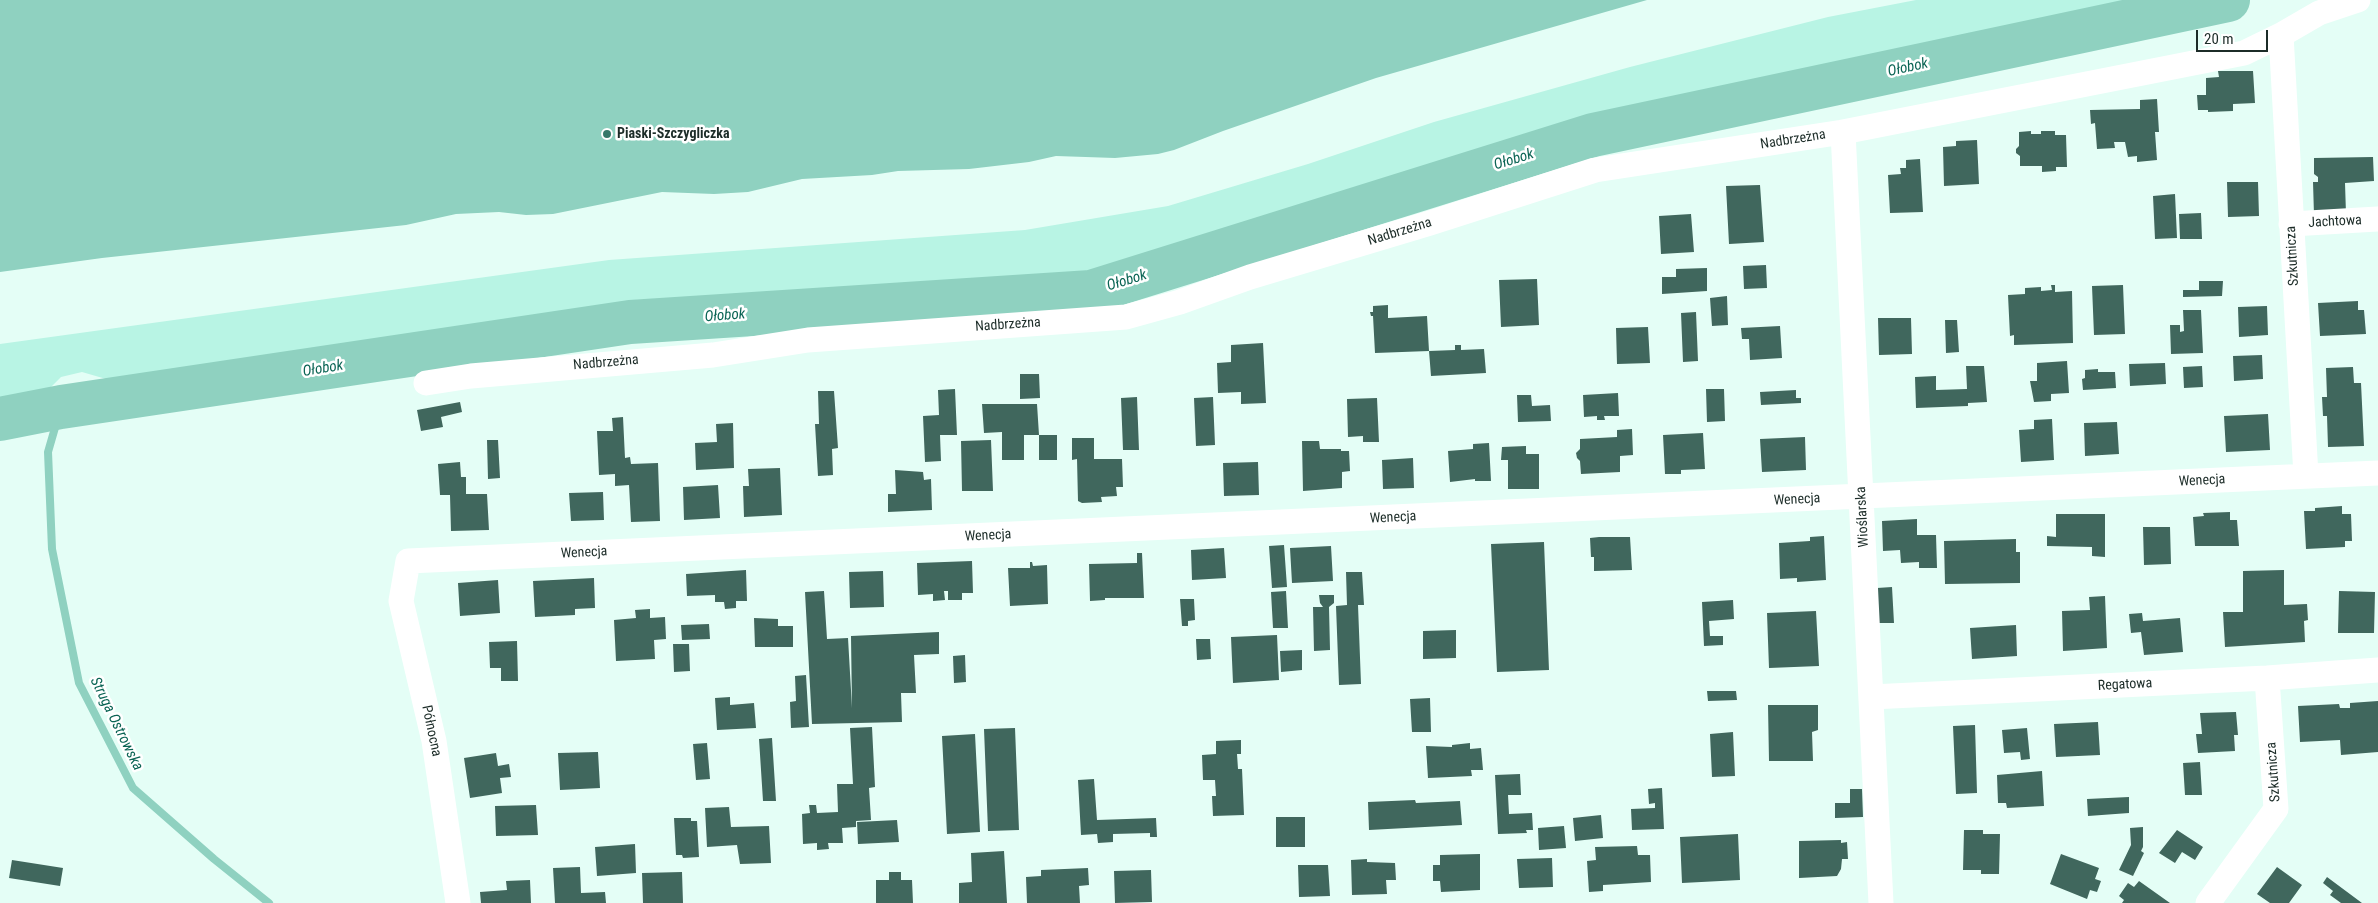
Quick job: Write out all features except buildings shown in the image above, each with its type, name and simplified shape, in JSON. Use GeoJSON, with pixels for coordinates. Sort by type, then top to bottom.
{"type":"FeatureCollection","features":[{"type":"Feature","properties":{"kind":"street","name":"Nadbrzeżna"},"geometry":{"type":"LineString","coordinates":[[426,383],[480,375],[713,355],[808,340],[1126,317],[1180,302],[1250,277],[1430,223],[1595,170],[1843,132],[2244,53],[2281,36],[2318,13],[2358,0]]}},
{"type":"Feature","properties":{"kind":"street","name":"Szkutnicza"},"geometry":{"type":"LineString","coordinates":[[2281,36],[2306,476]]}},
{"type":"Feature","properties":{"kind":"street","name":"Wioślarska"},"geometry":{"type":"LineString","coordinates":[[1843,132],[1881,903]]}},
{"type":"Feature","properties":{"kind":"street","name":"Jachtowa"},"geometry":{"type":"LineString","coordinates":[[2291,224],[2378,219]]}},
{"type":"Feature","properties":{"kind":"street","name":"Wenecja"},"geometry":{"type":"LineString","coordinates":[[408,561],[1862,498],[2378,473]]}},
{"type":"Feature","properties":{"kind":"street","name":"Północna"},"geometry":{"type":"LineString","coordinates":[[408,561],[401,601],[434,741],[458,903]]}},
{"type":"Feature","properties":{"kind":"street","name":"Regatowa"},"geometry":{"type":"LineString","coordinates":[[1871,697],[2267,678],[2378,670]]}},
{"type":"Feature","properties":{"kind":"street","name":"Szkutnicza"},"geometry":{"type":"LineString","coordinates":[[2208,903],[2276,810],[2267,678]]}},
{"type":"Feature","properties":{"kind":"shaded area","name":"Piaski-Szczygliczka"},"geometry":{"type":"Polygon","coordinates":[[[0,0],[1647,0],[1376,78],[1158,154],[1115,158],[1056,156],[1029,162],[969,169],[898,171],[872,175],[802,179],[748,192],[714,194],[662,192],[553,214],[526,215],[499,212],[456,214],[406,225],[102,258],[0,272],[0,0]]]}},
{"type":"Feature","properties":{"kind":"shaded area"},"geometry":{"type":"Polygon","coordinates":[[[1916,0],[2140,0],[1849,63],[1675,97],[1584,120],[1292,219],[1089,279],[848,294],[635,300],[362,347],[113,381],[82,372],[61,377],[47,391],[0,399],[0,344],[609,260],[1025,230],[1168,206],[1308,164],[1434,122],[1630,67],[1828,17],[1916,0]]]}},
{"type":"Feature","properties":{"kind":"waterway","name":"Ołobok"},"geometry":{"type":"LineString","coordinates":[[0,419],[61,407],[630,322],[1091,292],[1593,135],[2228,0]]}},
{"type":"Feature","properties":{"kind":"waterway","name":"Struga Ostrowska"},"geometry":{"type":"LineString","coordinates":[[61,407],[48,452],[52,549],[79,683],[133,788],[214,859],[269,903]]}},
{"type":"Feature","properties":{"kind":"place","name":"Piaski-Szczygliczka"},"geometry":{"type":"Point","coordinates":[607,134]}}]}
